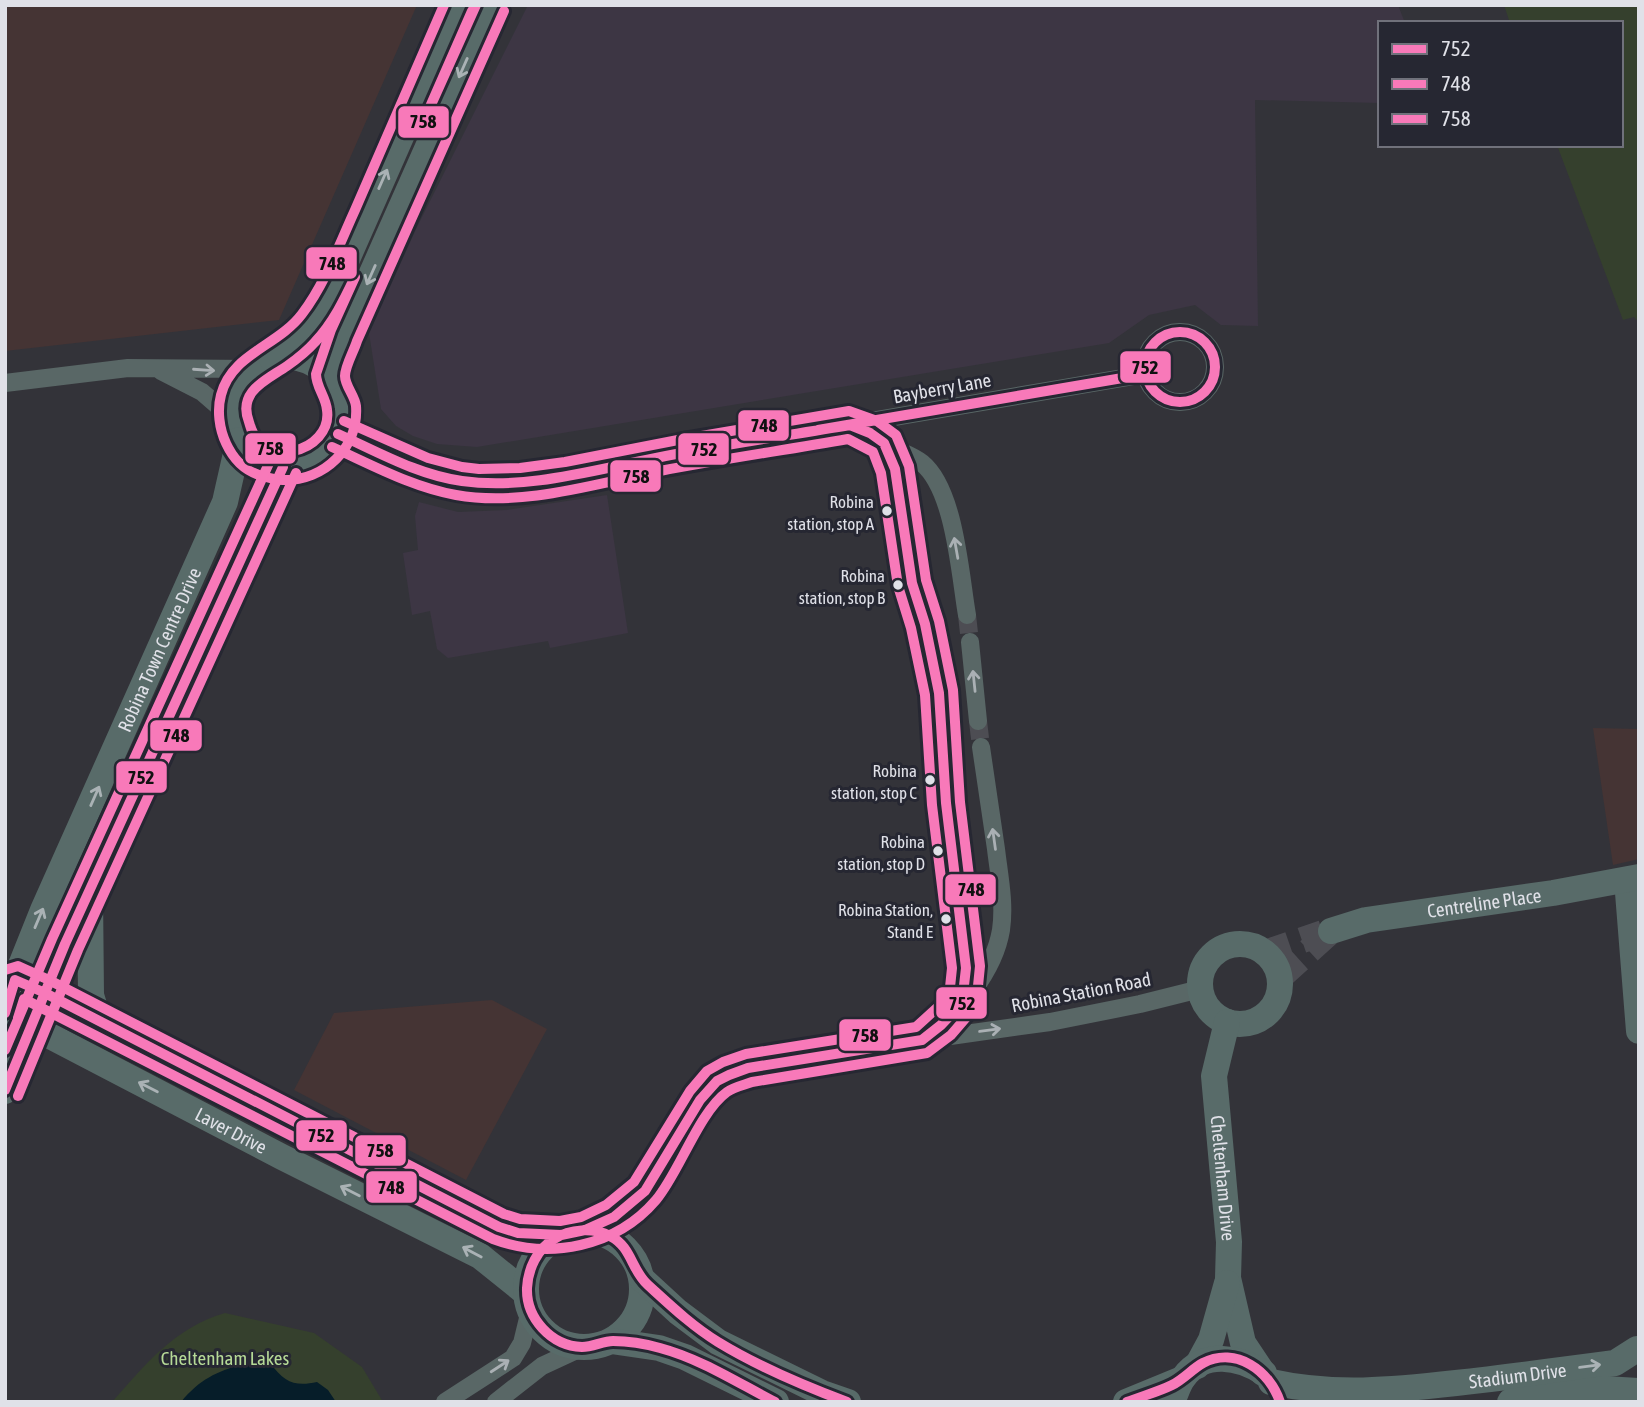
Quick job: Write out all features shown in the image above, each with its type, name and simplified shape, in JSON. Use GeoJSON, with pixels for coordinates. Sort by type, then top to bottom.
{"type":"FeatureCollection","features":[{"type":"Feature","properties":{"kind":"main road"},"geometry":{"type":"LineString","coordinates":[[262,364],[288,356],[304,359],[318,366],[330,377],[338,390],[342,404],[338,433],[329,448],[316,460],[300,466],[283,467],[266,463],[251,454],[236,430],[234,398],[239,385],[262,364],[312,324],[341,273],[459,5]]}},
{"type":"Feature","properties":{"kind":"main road"},"geometry":{"type":"LineString","coordinates":[[330,377],[349,324],[491,5]]}},
{"type":"Feature","properties":{"kind":"main road","name":"Robina Town Centre Drive"},"geometry":{"type":"LineString","coordinates":[[5,1091],[13,1018],[10,978],[67,858],[225,502],[236,430]]}},
{"type":"Feature","properties":{"kind":"main road","name":"Robina Town Centre Drive"},"geometry":{"type":"LineString","coordinates":[[13,1018],[43,992],[167,726],[283,467]]}},
{"type":"Feature","properties":{"kind":"main road"},"geometry":{"type":"LineString","coordinates":[[1633,879],[1639,1031]]}},
{"type":"Feature","properties":{"kind":"main road","name":"Centreline Place"},"geometry":{"type":"LineString","coordinates":[[1331,931],[1366,920],[1633,879]]}},
{"type":"Feature","properties":{"kind":"main road"},"geometry":{"type":"LineString","coordinates":[[90,888],[91,995],[99,1022]]}},
{"type":"Feature","properties":{"kind":"main road"},"geometry":{"type":"LineString","coordinates":[[1214,1076],[1253,1023],[1271,1010],[1279,994],[1280,977],[1274,963],[1265,953],[1249,945],[1226,946],[1209,959],[1201,975],[1200,989],[1203,999],[1210,1011],[1227,1022],[1240,1025],[1253,1023]]}},
{"type":"Feature","properties":{"kind":"main road","name":"Laver Drive"},"geometry":{"type":"LineString","coordinates":[[10,978],[43,992],[499,1227],[518,1233],[573,1232]]}},
{"type":"Feature","properties":{"kind":"main road","name":"Laver Drive"},"geometry":{"type":"LineString","coordinates":[[13,1018],[481,1256],[528,1302]]}},
{"type":"Feature","properties":{"kind":"main road","name":"Cheltenham Drive"},"geometry":{"type":"LineString","coordinates":[[1183,1382],[1211,1340],[1228,1278],[1229,1242],[1214,1076],[1227,1022]]}},
{"type":"Feature","properties":{"kind":"main road"},"geometry":{"type":"LineString","coordinates":[[611,1341],[626,1330],[636,1315],[642,1297],[642,1279],[636,1262],[626,1248],[612,1237],[573,1232],[546,1245],[535,1258],[527,1275],[528,1302],[537,1322],[557,1340],[583,1347],[611,1341],[659,1348],[685,1357],[776,1402]]}},
{"type":"Feature","properties":{"kind":"main road","name":"Cheltenham Drive"},"geometry":{"type":"LineString","coordinates":[[1228,1278],[1243,1343],[1271,1386]]}},
{"type":"Feature","properties":{"kind":"main road"},"geometry":{"type":"LineString","coordinates":[[642,1279],[678,1312],[718,1342],[822,1393],[848,1402]]}},
{"type":"Feature","properties":{"kind":"main road"},"geometry":{"type":"LineString","coordinates":[[1638,1348],[1631,1371],[1639,1392]]}},
{"type":"Feature","properties":{"kind":"main road","name":"Stadium Drive"},"geometry":{"type":"LineString","coordinates":[[1183,1382],[1213,1359],[1231,1359],[1249,1363],[1271,1386],[1331,1391],[1413,1388],[1615,1363],[1638,1348]]}},
{"type":"Feature","properties":{"kind":"main road"},"geometry":{"type":"LineString","coordinates":[[1126,1402],[1183,1382]]}},
{"type":"Feature","properties":{"kind":"main road","name":"Stadium Drive"},"geometry":{"type":"LineString","coordinates":[[1510,1402],[1605,1389],[1639,1392]]}},
{"type":"Feature","properties":{"kind":"street"},"geometry":{"type":"LineString","coordinates":[[5,383],[104,370],[155,368],[220,371],[262,364]]}},
{"type":"Feature","properties":{"kind":"street"},"geometry":{"type":"LineString","coordinates":[[155,368],[202,392],[236,430]]}},
{"type":"Feature","properties":{"kind":"street","name":"Bayberry Lane"},"geometry":{"type":"LineString","coordinates":[[338,433],[413,467],[446,478],[477,483],[505,483],[584,472],[1146,374]]}},
{"type":"Feature","properties":{"kind":"street"},"geometry":{"type":"LineString","coordinates":[[850,425],[870,433],[921,463],[940,488],[947,505],[967,615]]}},
{"type":"Feature","properties":{"kind":"street"},"geometry":{"type":"LineString","coordinates":[[884,443],[895,469],[912,583],[925,624]]}},
{"type":"Feature","properties":{"kind":"street"},"geometry":{"type":"LineString","coordinates":[[970,642],[978,721]]}},
{"type":"Feature","properties":{"kind":"street"},"geometry":{"type":"LineString","coordinates":[[931,650],[939,693],[940,727]]}},
{"type":"Feature","properties":{"kind":"street"},"geometry":{"type":"LineString","coordinates":[[922,1040],[962,1003],[988,968],[1001,932],[1000,879],[982,747]]}},
{"type":"Feature","properties":{"kind":"street"},"geometry":{"type":"LineString","coordinates":[[942,753],[966,968],[962,1003]]}},
{"type":"Feature","properties":{"kind":"street","name":"Robina Station Road"},"geometry":{"type":"LineString","coordinates":[[573,1232],[614,1217],[645,1191],[700,1100],[717,1081],[748,1068],[1050,1022],[1200,989]]}},
{"type":"Feature","properties":{"kind":"street"},"geometry":{"type":"LineString","coordinates":[[445,1402],[513,1358],[522,1343],[528,1302]]}},
{"type":"Feature","properties":{"kind":"street"},"geometry":{"type":"LineString","coordinates":[[496,1402],[542,1366],[583,1347]]}},
{"type":"Feature","properties":{"kind":"shaded area"},"geometry":{"type":"Polygon","coordinates":[[[5,5],[417,5],[279,320],[5,351],[5,5]]]}},
{"type":"Feature","properties":{"kind":"shaded area"},"geometry":{"type":"Polygon","coordinates":[[[528,5],[1398,5],[1404,21],[1378,21],[1378,103],[1255,100],[1258,326],[1221,325],[1195,305],[1149,315],[1109,343],[477,447],[437,444],[413,436],[396,426],[381,409],[369,333],[416,229],[528,5]]]}},
{"type":"Feature","properties":{"kind":"shaded area"},"geometry":{"type":"Polygon","coordinates":[[[607,495],[628,633],[550,648],[548,641],[448,658],[437,649],[430,611],[412,615],[403,553],[418,550],[415,516],[419,502],[458,512],[507,510],[607,495]]]}},
{"type":"Feature","properties":{"kind":"shaded area"},"geometry":{"type":"Polygon","coordinates":[[[1593,728],[1639,729],[1639,859],[1613,865],[1593,728]]]}},
{"type":"Feature","properties":{"kind":"shaded area"},"geometry":{"type":"Polygon","coordinates":[[[492,1000],[547,1029],[466,1180],[294,1090],[334,1013],[492,1000]]]}},
{"type":"Feature","properties":{"kind":"green space"},"geometry":{"type":"Polygon","coordinates":[[[1504,5],[1639,5],[1639,322],[1634,317],[1623,320],[1558,147],[1623,147],[1623,21],[1509,21],[1504,5]]]}},
{"type":"Feature","properties":{"kind":"green space","name":"Cheltenham Lakes"},"geometry":{"type":"Polygon","coordinates":[[[225,1313],[314,1333],[362,1367],[383,1402],[112,1402],[162,1349],[191,1328],[225,1313]]]}},
{"type":"Feature","properties":{"kind":"water"},"geometry":{"type":"Polygon","coordinates":[[[243,1364],[271,1364],[291,1382],[317,1382],[328,1390],[336,1402],[181,1402],[209,1377],[243,1364]]]}},
{"type":"Feature","properties":{"kind":"tunnel"},"geometry":{"type":"LineString","coordinates":[[967,615],[970,642]]}},
{"type":"Feature","properties":{"kind":"tunnel"},"geometry":{"type":"LineString","coordinates":[[925,624],[931,650]]}},
{"type":"Feature","properties":{"kind":"tunnel"},"geometry":{"type":"LineString","coordinates":[[978,721],[981,747]]}},
{"type":"Feature","properties":{"kind":"tunnel"},"geometry":{"type":"LineString","coordinates":[[1280,977],[1331,931]]}},
{"type":"Feature","properties":{"kind":"tunnel"},"geometry":{"type":"LineString","coordinates":[[1265,953],[1323,933]]}},
{"type":"Feature","properties":{"kind":"transit line","name":"748"},"geometry":{"type":"LineString","coordinates":[[444,5],[318,290],[292,325],[245,360],[226,381],[219,407],[219,419],[226,444],[241,464],[265,477],[283,480],[312,475],[336,459],[352,435],[356,406],[345,380],[348,363],[504,11]]}},
{"type":"Feature","properties":{"kind":"transit line","name":"758"},"geometry":{"type":"LineString","coordinates":[[472,11],[422,125],[476,5]]}},
{"type":"Feature","properties":{"kind":"transit line","name":"758"},"geometry":{"type":"LineString","coordinates":[[355,277],[331,330],[316,374],[327,410],[323,431],[313,442],[300,449],[279,451],[267,447],[257,439],[251,427],[246,411],[250,394],[315,342],[333,319],[355,277]]}},
{"type":"Feature","properties":{"kind":"transit line","name":"752"},"geometry":{"type":"LineString","coordinates":[[1180,332],[1199,338],[1209,348],[1215,367],[1209,386],[1199,396],[1180,402],[1161,396],[1151,386],[1145,367],[1151,348],[1161,338],[1180,332]]}},
{"type":"Feature","properties":{"kind":"transit line","name":"752"},"geometry":{"type":"LineString","coordinates":[[818,430],[1146,374]]}},
{"type":"Feature","properties":{"kind":"transit line","name":"748"},"geometry":{"type":"LineString","coordinates":[[18,1018],[24,999],[493,1239],[514,1245],[559,1248],[602,1239],[640,1216],[665,1188],[707,1114],[730,1090],[752,1082],[927,1053],[951,1035],[976,1006],[980,966],[960,802],[953,690],[939,621],[926,580],[909,466],[896,435],[877,421],[849,411],[565,462],[520,468],[479,469],[428,458],[344,421]]}},
{"type":"Feature","properties":{"kind":"transit line","name":"752"},"geometry":{"type":"LineString","coordinates":[[5,1013],[15,980],[499,1227],[518,1233],[561,1235],[585,1230],[614,1217],[645,1191],[700,1100],[717,1081],[748,1068],[922,1040],[962,1003],[966,968],[946,803],[939,693],[925,624],[912,583],[895,469],[884,443],[870,433],[850,425],[535,481],[486,483],[430,474],[338,434]]}},
{"type":"Feature","properties":{"kind":"transit line","name":"758"},"geometry":{"type":"LineString","coordinates":[[5,970],[18,966],[49,980],[504,1214],[520,1219],[560,1221],[581,1217],[606,1205],[634,1182],[690,1091],[707,1071],[746,1054],[916,1027],[949,997],[952,968],[932,805],[925,695],[911,628],[898,586],[881,473],[873,452],[848,439],[558,492],[481,498],[424,487],[332,447]]}},
{"type":"Feature","properties":{"kind":"transit line","name":"758"},"geometry":{"type":"LineString","coordinates":[[5,1050],[52,939],[270,461]]}},
{"type":"Feature","properties":{"kind":"transit line","name":"752"},"geometry":{"type":"LineString","coordinates":[[5,1090],[65,944],[283,467]]}},
{"type":"Feature","properties":{"kind":"transit line","name":"748"},"geometry":{"type":"LineString","coordinates":[[18,1096],[78,950],[296,473]]}},
{"type":"Feature","properties":{"kind":"transit line","name":"752"},"geometry":{"type":"LineString","coordinates":[[775,1402],[705,1365],[660,1348],[613,1341],[582,1347],[560,1342],[542,1328],[531,1310],[527,1288],[534,1260],[548,1243],[567,1233],[589,1230],[610,1236],[623,1246],[642,1279],[708,1336],[764,1367],[847,1402]]}},
{"type":"Feature","properties":{"kind":"transit line","name":"752"},"geometry":{"type":"LineString","coordinates":[[1127,1402],[1172,1385],[1203,1363],[1228,1358],[1250,1364],[1260,1372],[1268,1380],[1280,1402]]}},
{"type":"Feature","properties":{"kind":"place","name":"Robina station, stop A"},"geometry":{"type":"Point","coordinates":[887,511]}},
{"type":"Feature","properties":{"kind":"place","name":"Robina station, stop B"},"geometry":{"type":"Point","coordinates":[898,585]}},
{"type":"Feature","properties":{"kind":"place","name":"Robina station, stop C"},"geometry":{"type":"Point","coordinates":[930,780]}},
{"type":"Feature","properties":{"kind":"place","name":"Robina station, stop D"},"geometry":{"type":"Point","coordinates":[938,851]}},
{"type":"Feature","properties":{"kind":"place","name":"Robina Station, Stand E"},"geometry":{"type":"Point","coordinates":[946,919]}}]}
